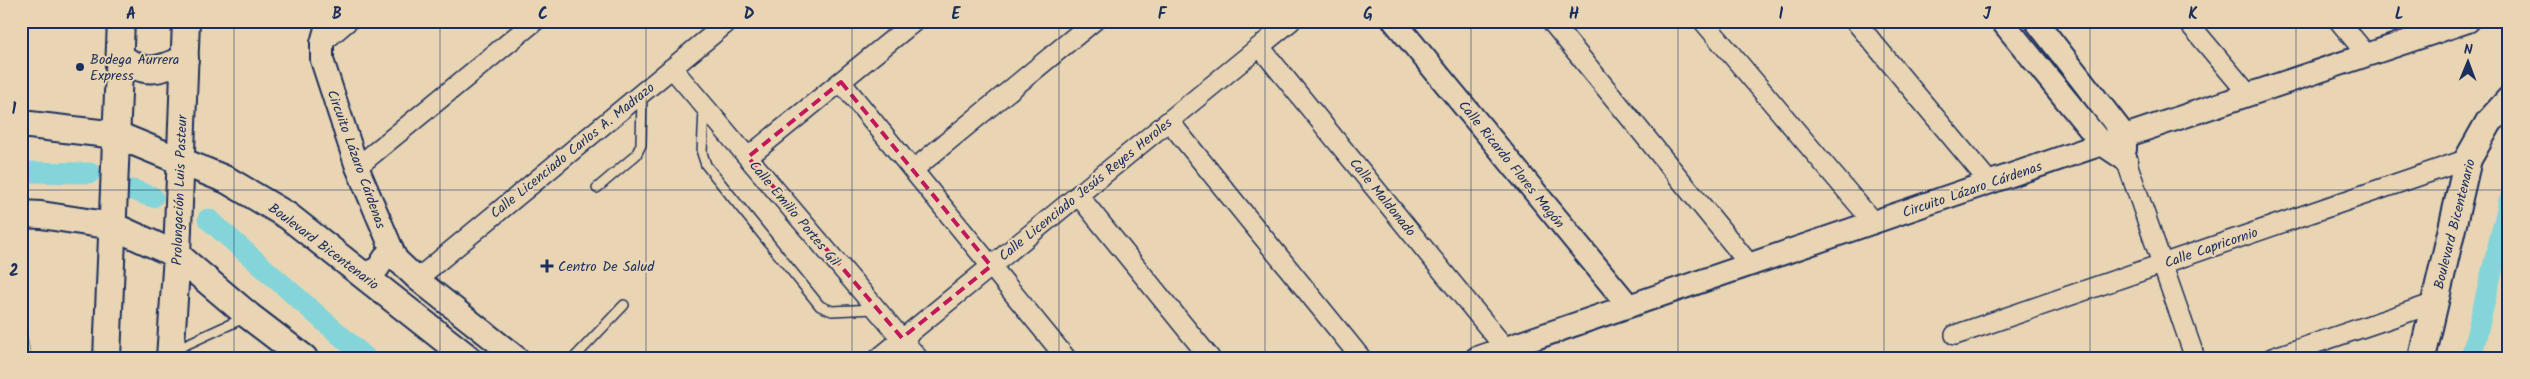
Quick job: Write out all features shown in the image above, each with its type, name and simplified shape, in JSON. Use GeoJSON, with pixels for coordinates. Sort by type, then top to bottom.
{"type":"FeatureCollection","features":[{"type":"Feature","properties":{"kind":"main road"},"geometry":{"type":"LineString","coordinates":[[107,358],[121,21]]}},
{"type":"Feature","properties":{"kind":"main road","name":"Prolongación Luis Pasteur"},"geometry":{"type":"LineString","coordinates":[[170,355],[177,255],[186,21]]}},
{"type":"Feature","properties":{"kind":"main road"},"geometry":{"type":"LineString","coordinates":[[120,56],[132,66],[148,71],[164,69],[184,60]]}},
{"type":"Feature","properties":{"kind":"main road","name":"Boulevard Bicentenario"},"geometry":{"type":"LineString","coordinates":[[2422,358],[2468,159],[2489,122],[2509,100]]}},
{"type":"Feature","properties":{"kind":"main road","name":"Boulevard Bicentenario"},"geometry":{"type":"LineString","coordinates":[[21,124],[117,135],[227,180],[288,216],[468,358]]}},
{"type":"Feature","properties":{"kind":"main road"},"geometry":{"type":"LineString","coordinates":[[21,214],[41,215],[113,226],[177,255],[249,316],[304,358]]}},
{"type":"Feature","properties":{"kind":"street","name":"Circuito Lázaro Cárdenas"},"geometry":{"type":"LineString","coordinates":[[328,21],[322,43],[322,60],[357,167],[396,259],[417,279],[517,358]]}},
{"type":"Feature","properties":{"kind":"street"},"geometry":{"type":"LineString","coordinates":[[322,43],[348,21]]}},
{"type":"Feature","properties":{"kind":"street"},"geometry":{"type":"LineString","coordinates":[[357,167],[535,21]]}},
{"type":"Feature","properties":{"kind":"street","name":"Calle Licenciado Carlos A. Madrazo"},"geometry":{"type":"LineString","coordinates":[[417,279],[729,21]]}},
{"type":"Feature","properties":{"kind":"street"},"geometry":{"type":"LineString","coordinates":[[748,157],[915,21]]}},
{"type":"Feature","properties":{"kind":"street"},"geometry":{"type":"LineString","coordinates":[[913,170],[1094,21]]}},
{"type":"Feature","properties":{"kind":"street","name":"Calle Licenciado Jesús Reyes Heroles"},"geometry":{"type":"LineString","coordinates":[[879,358],[1291,21]]}},
{"type":"Feature","properties":{"kind":"street","name":"Calle Ricardo Flores Magón"},"geometry":{"type":"LineString","coordinates":[[1394,21],[1629,306]]}},
{"type":"Feature","properties":{"kind":"street"},"geometry":{"type":"LineString","coordinates":[[1550,21],[1750,265]]}},
{"type":"Feature","properties":{"kind":"street"},"geometry":{"type":"LineString","coordinates":[[1703,21],[1874,223]]}},
{"type":"Feature","properties":{"kind":"street"},"geometry":{"type":"LineString","coordinates":[[1854,21],[1990,183]]}},
{"type":"Feature","properties":{"kind":"street"},"geometry":{"type":"LineString","coordinates":[[2002,21],[2102,144],[2126,160]]}},
{"type":"Feature","properties":{"kind":"street"},"geometry":{"type":"LineString","coordinates":[[2036,21],[2125,136],[2126,160],[2195,358]]}},
{"type":"Feature","properties":{"kind":"street"},"geometry":{"type":"LineString","coordinates":[[2187,21],[2249,96]]}},
{"type":"Feature","properties":{"kind":"street"},"geometry":{"type":"LineString","coordinates":[[2339,21],[2367,55]]}},
{"type":"Feature","properties":{"kind":"street","name":"Circuito Lázaro Cárdenas"},"geometry":{"type":"LineString","coordinates":[[1477,358],[2125,136],[2468,21]]}},
{"type":"Feature","properties":{"kind":"street","name":"Calle Maldonado"},"geometry":{"type":"LineString","coordinates":[[1260,46],[1505,348]]}},
{"type":"Feature","properties":{"kind":"street","name":"Calle Emilio Portes Gil"},"geometry":{"type":"LineString","coordinates":[[672,68],[918,358]]}},
{"type":"Feature","properties":{"kind":"street"},"geometry":{"type":"LineString","coordinates":[[840,82],[1066,358]]}},
{"type":"Feature","properties":{"kind":"street"},"geometry":{"type":"LineString","coordinates":[[1170,120],[1362,358]]}},
{"type":"Feature","properties":{"kind":"street","name":"Calle Capricornio"},"geometry":{"type":"LineString","coordinates":[[1955,335],[2468,159]]}},
{"type":"Feature","properties":{"kind":"street"},"geometry":{"type":"LineString","coordinates":[[1078,195],[1210,358]]}},
{"type":"Feature","properties":{"kind":"street"},"geometry":{"type":"LineString","coordinates":[[363,275],[378,268],[391,248]]}},
{"type":"Feature","properties":{"kind":"street"},"geometry":{"type":"LineString","coordinates":[[391,297],[457,324],[475,325]]}},
{"type":"Feature","properties":{"kind":"street"},"geometry":{"type":"LineString","coordinates":[[2272,358],[2435,303]]}},
{"type":"Feature","properties":{"kind":"lane"},"geometry":{"type":"LineString","coordinates":[[597,188],[636,155],[641,145],[642,93]]}},
{"type":"Feature","properties":{"kind":"lane"},"geometry":{"type":"LineString","coordinates":[[704,106],[702,153],[706,165],[820,306],[832,311],[877,309]]}},
{"type":"Feature","properties":{"kind":"lane"},"geometry":{"type":"LineString","coordinates":[[574,358],[624,305]]}},
{"type":"Feature","properties":{"kind":"lane"},"geometry":{"type":"LineString","coordinates":[[170,355],[249,316]]}},
{"type":"Feature","properties":{"kind":"highlighted area"},"geometry":{"type":"Polygon","coordinates":[[[841,82],[991,266],[902,338],[748,157],[841,82]]]}},
{"type":"Feature","properties":{"kind":"green space"},"geometry":{"type":"Polygon","coordinates":[[[21,301],[31,358],[21,358],[21,301]]]}},
{"type":"Feature","properties":{"kind":"waterway"},"geometry":{"type":"LineString","coordinates":[[21,172],[90,173]]}},
{"type":"Feature","properties":{"kind":"waterway"},"geometry":{"type":"LineString","coordinates":[[133,190],[153,197]]}},
{"type":"Feature","properties":{"kind":"waterway"},"geometry":{"type":"LineString","coordinates":[[2471,358],[2509,201]]}},
{"type":"Feature","properties":{"kind":"waterway"},"geometry":{"type":"LineString","coordinates":[[208,219],[366,358]]}},
{"type":"Feature","properties":{"kind":"place","name":"Bodega Aurrera Express"},"geometry":{"type":"Point","coordinates":[80,67]}},
{"type":"Feature","properties":{"kind":"place","name":"Centro De Salud"},"geometry":{"type":"Point","coordinates":[547,266]}}]}
